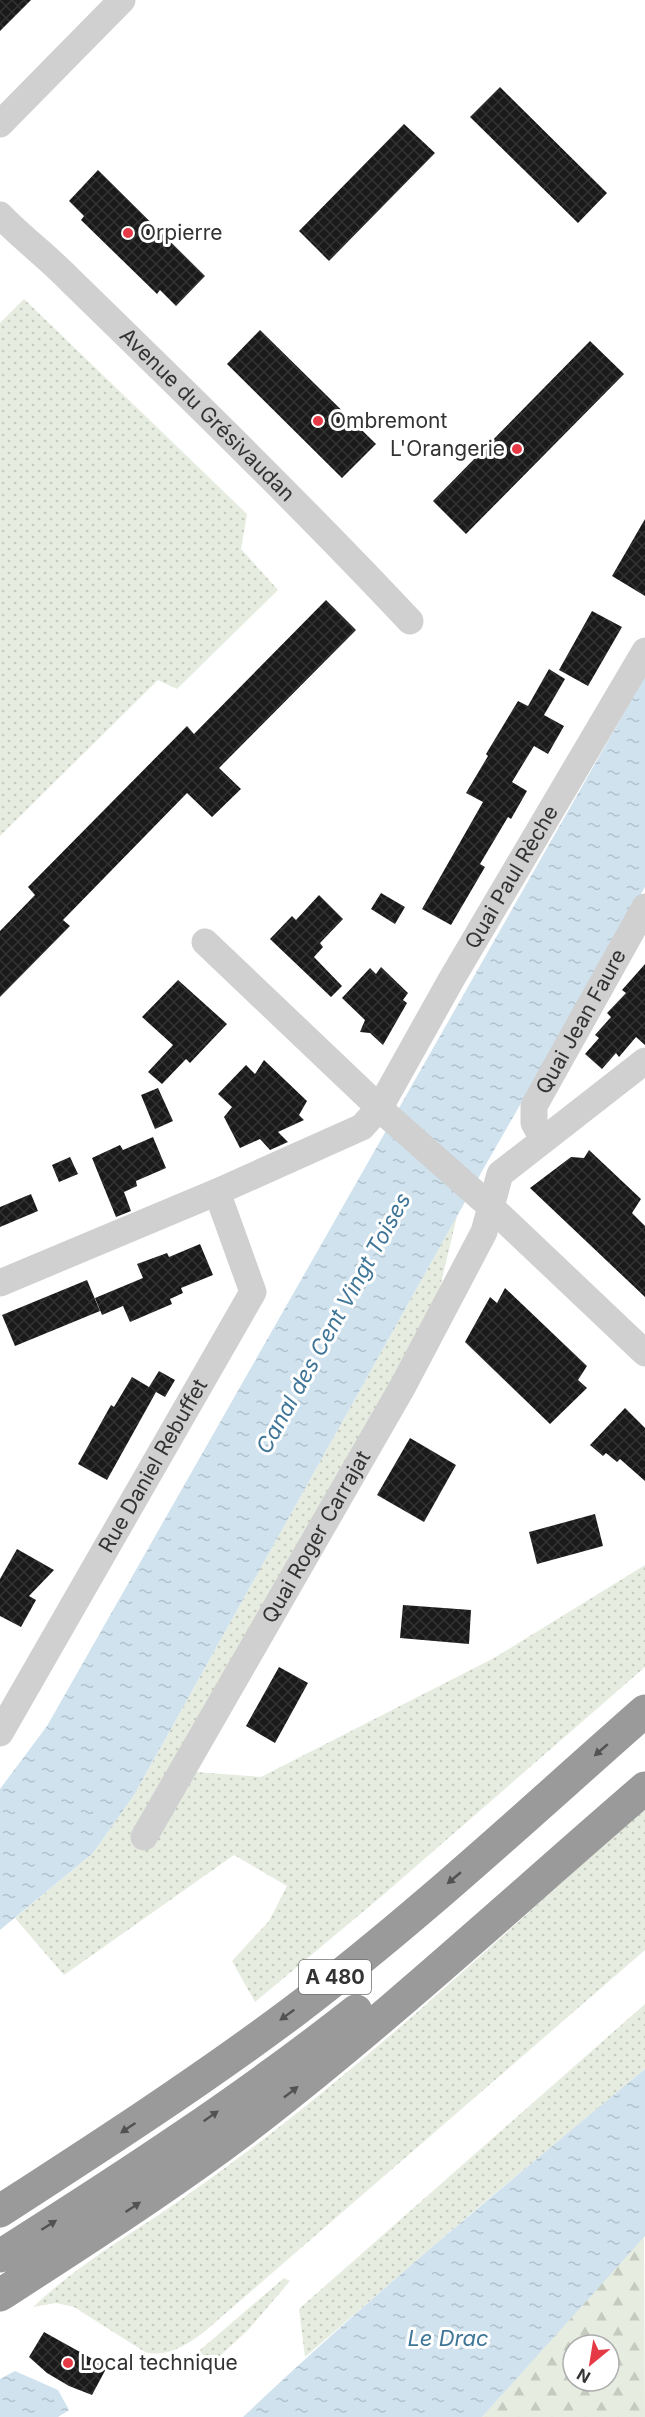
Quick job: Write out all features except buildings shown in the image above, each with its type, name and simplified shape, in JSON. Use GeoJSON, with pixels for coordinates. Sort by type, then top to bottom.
{"type":"FeatureCollection","features":[{"type":"Feature","properties":{"kind":"highway","name":"A 480"},"geometry":{"type":"LineString","coordinates":[[0,2211],[183,2091],[294,2011],[470,1865],[645,1711]]}},
{"type":"Feature","properties":{"kind":"highway","name":"A 480"},"geometry":{"type":"LineString","coordinates":[[0,2256],[138,2169],[302,2053],[459,1925],[645,1766]]}},
{"type":"Feature","properties":{"kind":"highway"},"geometry":{"type":"LineString","coordinates":[[7,2290],[178,2177],[250,2125],[327,2064],[443,1966],[645,1788]]}},
{"type":"Feature","properties":{"kind":"street"},"geometry":{"type":"LineString","coordinates":[[0,124],[122,0]]}},
{"type":"Feature","properties":{"kind":"street","name":"Avenue du Grésivaudan"},"geometry":{"type":"LineString","coordinates":[[0,215],[50,260],[240,447],[410,621]]}},
{"type":"Feature","properties":{"kind":"street","name":"Quai Paul Rèche"},"geometry":{"type":"LineString","coordinates":[[0,1283],[216,1192],[362,1127],[385,1112],[451,980],[645,651]]}},
{"type":"Feature","properties":{"kind":"street","name":"Quai Jean Faure"},"geometry":{"type":"LineString","coordinates":[[543,1139],[534,1123],[534,1106],[645,907]]}},
{"type":"Feature","properties":{"kind":"street"},"geometry":{"type":"LineString","coordinates":[[206,942],[385,1112],[484,1211],[645,1353]]}},
{"type":"Feature","properties":{"kind":"street"},"geometry":{"type":"LineString","coordinates":[[543,1139],[645,1061]]}},
{"type":"Feature","properties":{"kind":"street","name":"Quai Roger Carrajat"},"geometry":{"type":"LineString","coordinates":[[144,1837],[403,1386],[500,1174],[543,1139]]}},
{"type":"Feature","properties":{"kind":"street","name":"Rue Daniel Rebuffet"},"geometry":{"type":"LineString","coordinates":[[0,1733],[253,1292],[216,1192]]}},
{"type":"Feature","properties":{"kind":"green space"},"geometry":{"type":"Polygon","coordinates":[[[24,299],[247,514],[241,549],[278,590],[177,689],[158,680],[0,836],[0,323],[24,299]]]}},
{"type":"Feature","properties":{"kind":"green space"},"geometry":{"type":"Polygon","coordinates":[[[457,1216],[438,1296],[182,1771],[261,1777],[494,1658],[645,1565],[645,1667],[383,1895],[255,2002],[232,1961],[269,1921],[287,1886],[234,1855],[64,1975],[15,1918],[93,1853],[134,1795],[457,1216]]]}},
{"type":"Feature","properties":{"kind":"green space"},"geometry":{"type":"Polygon","coordinates":[[[645,1808],[645,1950],[204,2332],[169,2352],[145,2352],[74,2307],[56,2303],[33,2307],[77,2270],[218,2173],[326,2090],[645,1808]]]}},
{"type":"Feature","properties":{"kind":"green space"},"geometry":{"type":"Polygon","coordinates":[[[645,2004],[645,2069],[475,2210],[305,2357],[299,2309],[645,2004]]]}},
{"type":"Feature","properties":{"kind":"green space"},"geometry":{"type":"Polygon","coordinates":[[[644,2236],[645,2417],[482,2417],[644,2236]]]}},
{"type":"Feature","properties":{"kind":"green space"},"geometry":{"type":"Polygon","coordinates":[[[284,2278],[290,2281],[248,2330],[211,2364],[199,2351],[284,2278]]]}},
{"type":"Feature","properties":{"kind":"water","name":"Canal des Cent Vingt Toises"},"geometry":{"type":"Polygon","coordinates":[[[645,676],[645,887],[485,1166],[134,1795],[93,1853],[0,1930],[0,1789],[47,1726],[645,676]]]}},
{"type":"Feature","properties":{"kind":"water","name":"Le Drac"},"geometry":{"type":"Polygon","coordinates":[[[645,2069],[645,2236],[482,2417],[243,2417],[391,2283],[645,2069]]]}},
{"type":"Feature","properties":{"kind":"water"},"geometry":{"type":"Polygon","coordinates":[[[15,2371],[58,2390],[69,2410],[58,2417],[0,2417],[0,2379],[15,2371]]]}},
{"type":"Feature","properties":{"kind":"place","name":"Orpierre"},"geometry":{"type":"Point","coordinates":[128,233]}},
{"type":"Feature","properties":{"kind":"place","name":"Ombremont"},"geometry":{"type":"Point","coordinates":[318,421]}},
{"type":"Feature","properties":{"kind":"place","name":"L'Orangerie"},"geometry":{"type":"Point","coordinates":[517,449]}},
{"type":"Feature","properties":{"kind":"place","name":"Local technique"},"geometry":{"type":"Point","coordinates":[68,2363]}}]}
